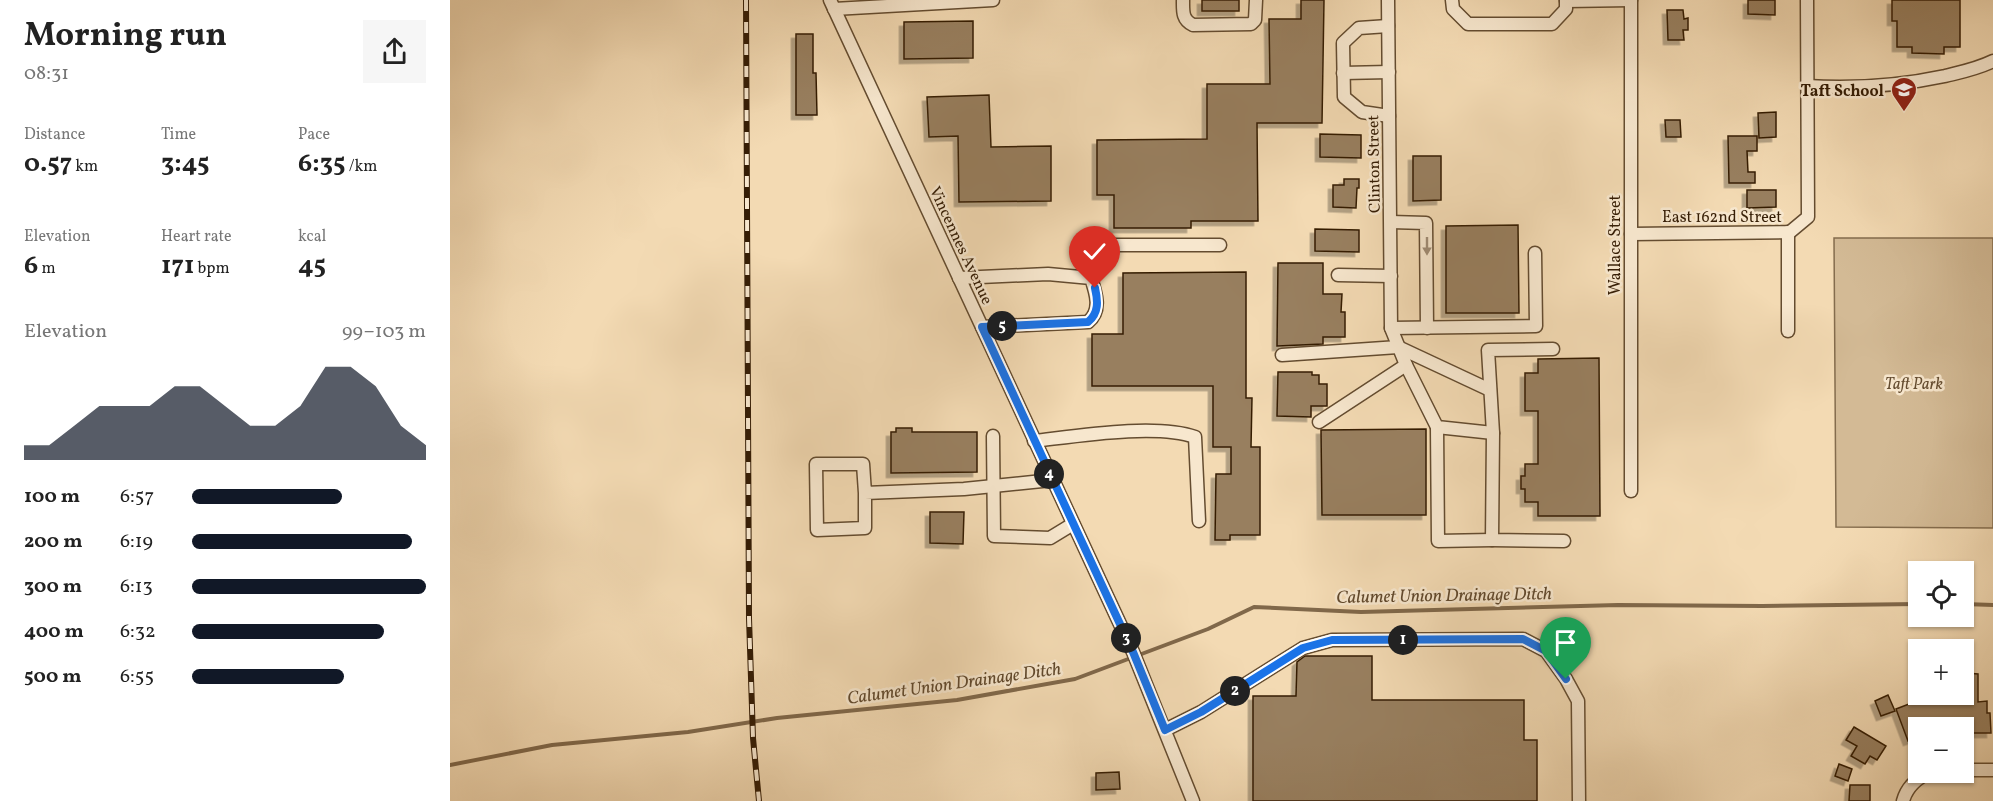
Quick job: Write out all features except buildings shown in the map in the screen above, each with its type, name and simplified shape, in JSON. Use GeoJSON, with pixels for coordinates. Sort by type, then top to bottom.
{"type":"FeatureCollection","features":[{"type":"Feature","properties":{"kind":"street"},"geometry":{"type":"LineString","coordinates":[[832,4],[993,0]]}},
{"type":"Feature","properties":{"kind":"street"},"geometry":{"type":"LineString","coordinates":[[1183,0],[1184,15],[1187,22],[1193,25],[1251,24],[1255,20],[1256,0]]}},
{"type":"Feature","properties":{"kind":"street","name":"Clinton Street"},"geometry":{"type":"LineString","coordinates":[[1388,0],[1391,328]]}},
{"type":"Feature","properties":{"kind":"street"},"geometry":{"type":"LineString","coordinates":[[1452,0],[1453,9],[1468,24],[1552,24],[1566,9],[1566,1],[1631,0]]}},
{"type":"Feature","properties":{"kind":"street","name":"Wallace Street"},"geometry":{"type":"LineString","coordinates":[[1631,0],[1631,491]]}},
{"type":"Feature","properties":{"kind":"street"},"geometry":{"type":"LineString","coordinates":[[1807,0],[1807,86],[1849,89],[1910,84],[1979,68],[1993,61]]}},
{"type":"Feature","properties":{"kind":"street","name":"Vincennes Avenue"},"geometry":{"type":"LineString","coordinates":[[832,4],[1133,652],[1193,801]]}},
{"type":"Feature","properties":{"kind":"street"},"geometry":{"type":"LineString","coordinates":[[1388,26],[1359,28],[1343,43],[1343,73],[1344,98],[1362,112],[1389,116]]}},
{"type":"Feature","properties":{"kind":"street"},"geometry":{"type":"LineString","coordinates":[[1343,73],[1389,72]]}},
{"type":"Feature","properties":{"kind":"street","name":"East 162nd Street"},"geometry":{"type":"LineString","coordinates":[[1631,234],[1788,232],[1808,217],[1807,86]]}},
{"type":"Feature","properties":{"kind":"street"},"geometry":{"type":"LineString","coordinates":[[1390,222],[1426,223],[1427,328]]}},
{"type":"Feature","properties":{"kind":"street"},"geometry":{"type":"LineString","coordinates":[[1788,232],[1788,331]]}},
{"type":"Feature","properties":{"kind":"street"},"geometry":{"type":"LineString","coordinates":[[982,327],[1088,322],[1094,317],[1097,308],[1097,298],[1091,278],[1092,254],[1095,245],[1220,245]]}},
{"type":"Feature","properties":{"kind":"street"},"geometry":{"type":"LineString","coordinates":[[1536,253],[1536,326],[1391,328],[1406,365],[1437,427],[1438,541],[1564,541]]}},
{"type":"Feature","properties":{"kind":"street"},"geometry":{"type":"LineString","coordinates":[[959,278],[1048,274],[1091,278]]}},
{"type":"Feature","properties":{"kind":"street"},"geometry":{"type":"LineString","coordinates":[[1338,275],[1391,276]]}},
{"type":"Feature","properties":{"kind":"street"},"geometry":{"type":"LineString","coordinates":[[1282,355],[1398,347],[1490,390]]}},
{"type":"Feature","properties":{"kind":"street"},"geometry":{"type":"LineString","coordinates":[[1492,540],[1493,433],[1488,351],[1553,349]]}},
{"type":"Feature","properties":{"kind":"street"},"geometry":{"type":"LineString","coordinates":[[1319,422],[1406,365]]}},
{"type":"Feature","properties":{"kind":"street"},"geometry":{"type":"LineString","coordinates":[[1437,427],[1493,433]]}},
{"type":"Feature","properties":{"kind":"street"},"geometry":{"type":"LineString","coordinates":[[1034,441],[1147,431],[1186,434],[1195,437],[1199,521]]}},
{"type":"Feature","properties":{"kind":"street"},"geometry":{"type":"LineString","coordinates":[[993,436],[994,536],[1050,538],[1073,524]]}},
{"type":"Feature","properties":{"kind":"street"},"geometry":{"type":"LineString","coordinates":[[816,464],[863,464],[865,493],[865,528],[817,530],[816,464]]}},
{"type":"Feature","properties":{"kind":"street"},"geometry":{"type":"LineString","coordinates":[[865,493],[994,487],[1052,480]]}},
{"type":"Feature","properties":{"kind":"street"},"geometry":{"type":"LineString","coordinates":[[1165,730],[1201,712],[1303,648],[1332,640],[1523,639],[1546,651],[1578,701],[1580,801]]}},
{"type":"Feature","properties":{"kind":"street"},"geometry":{"type":"LineString","coordinates":[[1974,770],[1993,770]]}},
{"type":"Feature","properties":{"kind":"street"},"geometry":{"type":"LineString","coordinates":[[1902,801],[1913,783]]}},
{"type":"Feature","properties":{"kind":"green space","name":"Taft Park"},"geometry":{"type":"Polygon","coordinates":[[[1834,238],[1993,238],[1993,528],[1836,527],[1834,238]]]}},
{"type":"Feature","properties":{"kind":"waterway","name":"Calumet Union Drainage Ditch"},"geometry":{"type":"LineString","coordinates":[[450,765],[552,745],[688,732],[777,718],[957,700],[1075,679],[1208,629],[1254,607],[1361,612],[1618,605],[1908,604]]}},
{"type":"Feature","properties":{"kind":"waterway","name":"Calumet Union Drainage Ditch"},"geometry":{"type":"LineString","coordinates":[[1974,604],[1993,605]]}},
{"type":"Feature","properties":{"kind":"railway"},"geometry":{"type":"LineString","coordinates":[[746,0],[749,618],[753,738],[759,801]]}},
{"type":"Feature","properties":{"kind":"place","name":"Taft School"},"geometry":{"type":"Point","coordinates":[1904,113]}},
{"type":"Feature","properties":{"kind":"route"},"geometry":{"type":"LineString","coordinates":[[1095,288],[1097,308],[1094,317],[1088,322],[982,327],[1133,652],[1165,730],[1201,712],[1303,648],[1332,640],[1523,639],[1546,651],[1566,679]]}}]}
